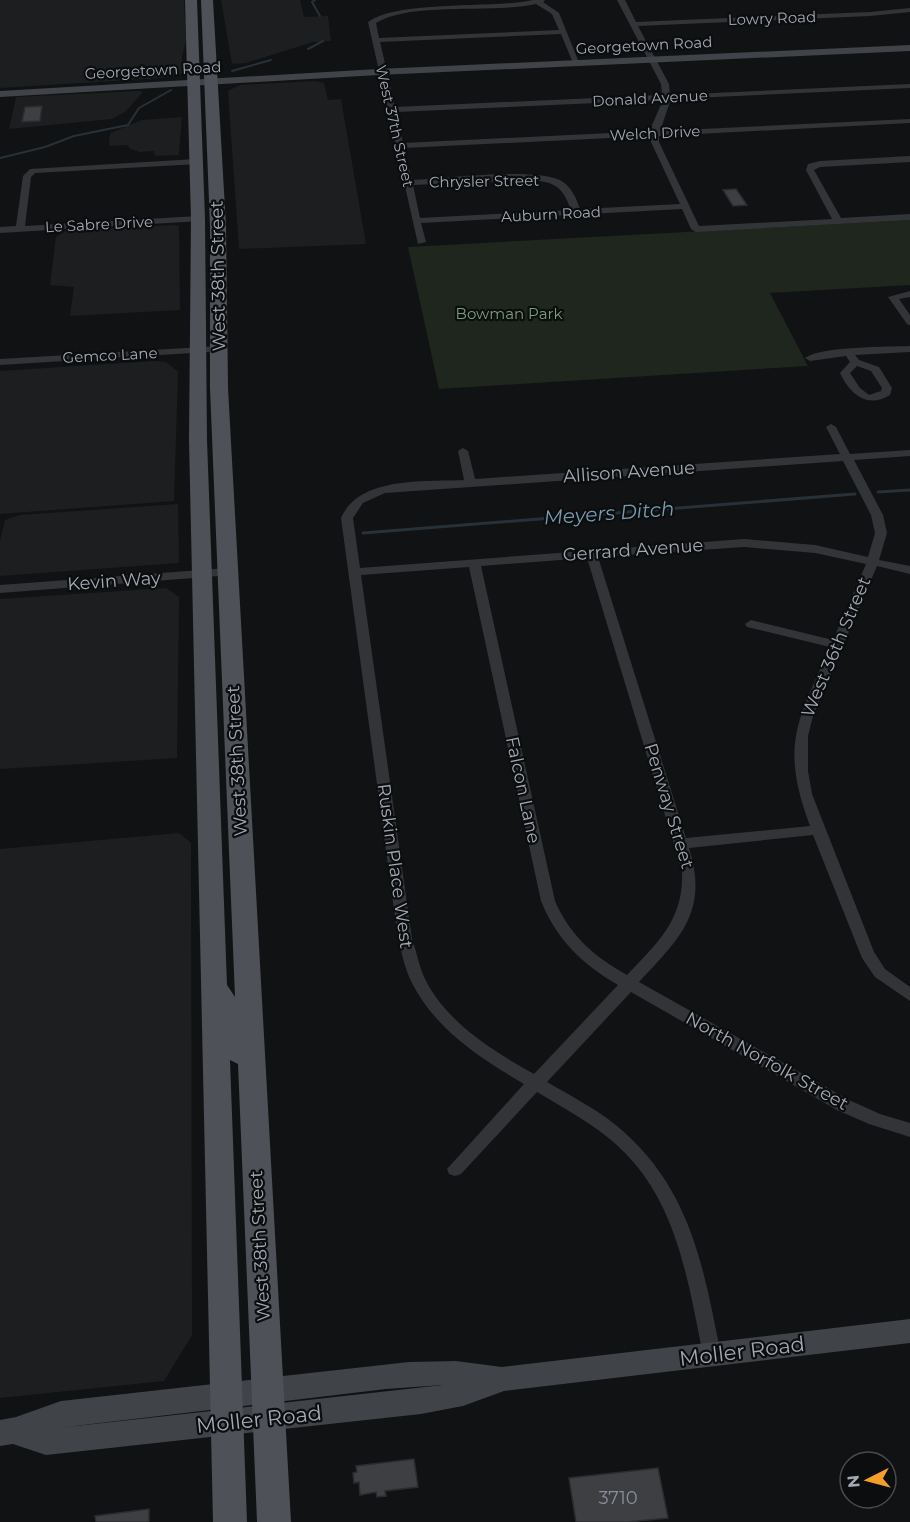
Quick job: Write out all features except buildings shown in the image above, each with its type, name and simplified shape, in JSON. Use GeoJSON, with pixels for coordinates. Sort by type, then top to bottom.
{"type":"FeatureCollection","features":[{"type":"Feature","properties":{"kind":"main road","name":"West 38th Street"},"geometry":{"type":"LineString","coordinates":[[199,3],[208,25],[216,172],[228,572],[274,1522]]}},
{"type":"Feature","properties":{"kind":"main road","name":"West 38th Street"},"geometry":{"type":"LineString","coordinates":[[199,3],[194,81],[202,574],[230,1522]]}},
{"type":"Feature","properties":{"kind":"main road","name":"Georgetown Road"},"geometry":{"type":"LineString","coordinates":[[0,94],[211,80],[910,48]]}},
{"type":"Feature","properties":{"kind":"main road","name":"Georgetown Road"},"geometry":{"type":"LineString","coordinates":[[0,89],[194,81]]}},
{"type":"Feature","properties":{"kind":"main road"},"geometry":{"type":"LineString","coordinates":[[196,145],[205,152],[207,169],[216,172]]}},
{"type":"Feature","properties":{"kind":"main road"},"geometry":{"type":"LineString","coordinates":[[198,219],[208,221],[210,243],[219,262]]}},
{"type":"Feature","properties":{"kind":"main road"},"geometry":{"type":"LineString","coordinates":[[207,763],[221,767],[238,798]]}},
{"type":"Feature","properties":{"kind":"main road"},"geometry":{"type":"LineString","coordinates":[[212,905],[220,904],[227,908],[247,951]]}},
{"type":"Feature","properties":{"kind":"main road"},"geometry":{"type":"LineString","coordinates":[[214,984],[231,1012],[235,1051],[251,1055]]}},
{"type":"Feature","properties":{"kind":"main road","name":"Moller Road"},"geometry":{"type":"LineString","coordinates":[[8,1433],[46,1442],[227,1409],[268,1405],[441,1398],[468,1393],[502,1379],[910,1331]]}},
{"type":"Feature","properties":{"kind":"street"},"geometry":{"type":"LineString","coordinates":[[539,0],[554,12],[577,63]]}},
{"type":"Feature","properties":{"kind":"street","name":"West 37th Street"},"geometry":{"type":"LineString","coordinates":[[422,242],[381,72],[372,22],[383,15],[401,12],[506,7],[539,0]]}},
{"type":"Feature","properties":{"kind":"street"},"geometry":{"type":"LineString","coordinates":[[621,0],[665,84],[668,97],[655,133],[657,147],[696,229],[910,217]]}},
{"type":"Feature","properties":{"kind":"street"},"geometry":{"type":"LineString","coordinates":[[897,5],[908,10]]}},
{"type":"Feature","properties":{"kind":"street","name":"Lowry Road"},"geometry":{"type":"LineString","coordinates":[[633,24],[870,14],[908,10]]}},
{"type":"Feature","properties":{"kind":"street"},"geometry":{"type":"LineString","coordinates":[[375,40],[562,32]]}},
{"type":"Feature","properties":{"kind":"street","name":"Donald Avenue"},"geometry":{"type":"LineString","coordinates":[[391,110],[910,86]]}},
{"type":"Feature","properties":{"kind":"street","name":"Welch Drive"},"geometry":{"type":"LineString","coordinates":[[399,146],[910,121]]}},
{"type":"Feature","properties":{"kind":"street"},"geometry":{"type":"LineString","coordinates":[[838,221],[810,170],[811,166],[910,159]]}},
{"type":"Feature","properties":{"kind":"street"},"geometry":{"type":"LineString","coordinates":[[20,228],[27,176],[33,171],[196,162]]}},
{"type":"Feature","properties":{"kind":"street","name":"Chrysler Street"},"geometry":{"type":"LineString","coordinates":[[407,183],[526,177],[543,179],[558,183],[568,190],[577,213]]}},
{"type":"Feature","properties":{"kind":"street","name":"Auburn Road"},"geometry":{"type":"LineString","coordinates":[[417,221],[685,206]]}},
{"type":"Feature","properties":{"kind":"street","name":"Le Sabre Drive"},"geometry":{"type":"LineString","coordinates":[[0,230],[198,219]]}},
{"type":"Feature","properties":{"kind":"street"},"geometry":{"type":"LineString","coordinates":[[910,294],[893,297],[910,322]]}},
{"type":"Feature","properties":{"kind":"street","name":"Gemco Lane"},"geometry":{"type":"LineString","coordinates":[[0,362],[220,348]]}},
{"type":"Feature","properties":{"kind":"street"},"geometry":{"type":"LineString","coordinates":[[810,358],[852,357],[910,349]]}},
{"type":"Feature","properties":{"kind":"street","name":"West 36th Street"},"geometry":{"type":"LineString","coordinates":[[831,427],[879,521],[879,544],[811,703],[801,736],[801,771],[805,794],[867,954],[880,973],[910,995]]}},
{"type":"Feature","properties":{"kind":"street"},"geometry":{"type":"LineString","coordinates":[[463,451],[470,483]]}},
{"type":"Feature","properties":{"kind":"street","name":"Allison Avenue"},"geometry":{"type":"LineString","coordinates":[[352,506],[367,495],[388,489],[910,453]]}},
{"type":"Feature","properties":{"kind":"street","name":"Ruskin Place West"},"geometry":{"type":"LineString","coordinates":[[352,506],[346,521],[405,939],[412,968],[431,1002],[456,1029],[482,1050],[587,1113],[618,1136],[645,1163],[678,1216],[688,1247],[712,1355]]}},
{"type":"Feature","properties":{"kind":"street","name":"Gerrard Avenue"},"geometry":{"type":"LineString","coordinates":[[354,572],[753,543],[805,548],[910,570]]}},
{"type":"Feature","properties":{"kind":"street","name":"Penway Street"},"geometry":{"type":"LineString","coordinates":[[455,1169],[664,946],[684,915],[690,878],[591,554]]}},
{"type":"Feature","properties":{"kind":"street","name":"Falcon Lane"},"geometry":{"type":"LineString","coordinates":[[474,562],[548,901],[557,923],[572,943],[597,965],[629,983]]}},
{"type":"Feature","properties":{"kind":"street","name":"Kevin Way"},"geometry":{"type":"LineString","coordinates":[[0,589],[228,572]]}},
{"type":"Feature","properties":{"kind":"street"},"geometry":{"type":"LineString","coordinates":[[751,624],[837,645]]}},
{"type":"Feature","properties":{"kind":"street"},"geometry":{"type":"LineString","coordinates":[[681,844],[818,830]]}},
{"type":"Feature","properties":{"kind":"street","name":"North Norfolk Street"},"geometry":{"type":"LineString","coordinates":[[629,983],[843,1105],[875,1119],[910,1130]]}},
{"type":"Feature","properties":{"kind":"shaded area"},"geometry":{"type":"Polygon","coordinates":[[[0,0],[184,0],[186,41],[182,56],[183,72],[162,78],[0,88],[0,0]]]}},
{"type":"Feature","properties":{"kind":"shaded area"},"geometry":{"type":"Polygon","coordinates":[[[221,0],[300,0],[304,17],[328,16],[331,41],[313,42],[246,63],[232,64],[221,0]]]}},
{"type":"Feature","properties":{"kind":"shaded area"},"geometry":{"type":"Polygon","coordinates":[[[315,81],[324,83],[328,100],[341,99],[366,244],[239,249],[228,91],[240,85],[315,81]]]}},
{"type":"Feature","properties":{"kind":"shaded area"},"geometry":{"type":"Polygon","coordinates":[[[143,92],[125,112],[112,119],[9,129],[16,97],[143,92]]]}},
{"type":"Feature","properties":{"kind":"shaded area"},"geometry":{"type":"Polygon","coordinates":[[[182,117],[179,155],[155,156],[154,151],[139,152],[129,148],[128,145],[109,146],[110,133],[142,120],[182,117]]]}},
{"type":"Feature","properties":{"kind":"shaded area"},"geometry":{"type":"Polygon","coordinates":[[[179,226],[180,310],[70,316],[74,287],[50,285],[56,237],[66,231],[179,226]]]}},
{"type":"Feature","properties":{"kind":"shaded area"},"geometry":{"type":"Polygon","coordinates":[[[166,362],[178,372],[174,501],[0,514],[0,371],[166,362]]]}},
{"type":"Feature","properties":{"kind":"shaded area"},"geometry":{"type":"Polygon","coordinates":[[[178,504],[179,563],[0,576],[0,541],[5,520],[20,515],[178,504]]]}},
{"type":"Feature","properties":{"kind":"shaded area"},"geometry":{"type":"Polygon","coordinates":[[[166,588],[179,597],[177,758],[0,769],[0,599],[166,588]]]}},
{"type":"Feature","properties":{"kind":"shaded area"},"geometry":{"type":"Polygon","coordinates":[[[179,833],[191,843],[192,1335],[164,1381],[0,1398],[0,849],[179,833]]]}},
{"type":"Feature","properties":{"kind":"green space","name":"Bowman Park"},"geometry":{"type":"Polygon","coordinates":[[[910,220],[910,285],[770,293],[808,366],[439,389],[408,247],[910,220]]]}},
{"type":"Feature","properties":{"kind":"waterway"},"geometry":{"type":"LineString","coordinates":[[315,0],[312,2],[320,16]]}},
{"type":"Feature","properties":{"kind":"waterway"},"geometry":{"type":"LineString","coordinates":[[308,49],[323,41]]}},
{"type":"Feature","properties":{"kind":"waterway"},"geometry":{"type":"LineString","coordinates":[[232,71],[271,60]]}},
{"type":"Feature","properties":{"kind":"waterway"},"geometry":{"type":"LineString","coordinates":[[0,158],[45,147],[74,136],[128,125],[139,108],[171,90]]}},
{"type":"Feature","properties":{"kind":"waterway","name":"Meyers Ditch"},"geometry":{"type":"LineString","coordinates":[[878,492],[910,490]]}},
{"type":"Feature","properties":{"kind":"waterway","name":"Meyers Ditch"},"geometry":{"type":"LineString","coordinates":[[363,533],[855,494]]}}]}
